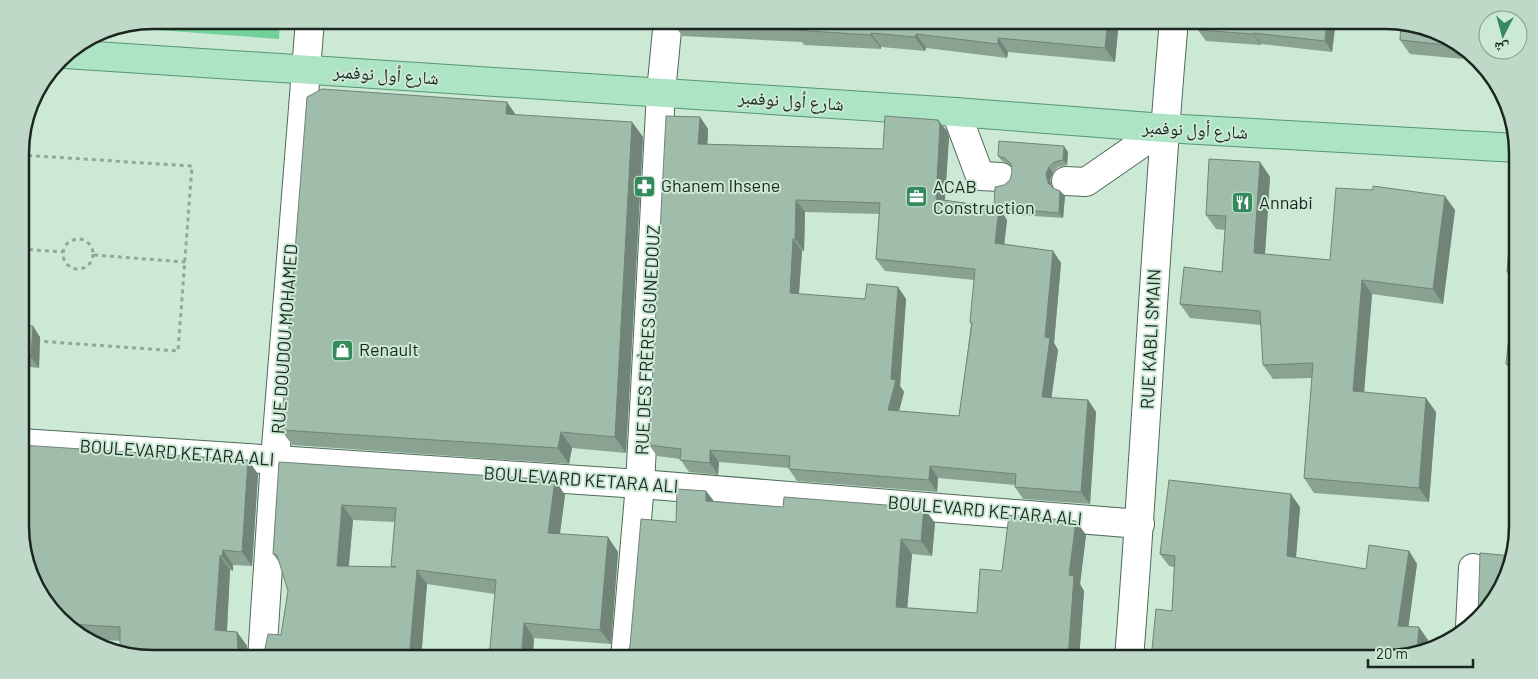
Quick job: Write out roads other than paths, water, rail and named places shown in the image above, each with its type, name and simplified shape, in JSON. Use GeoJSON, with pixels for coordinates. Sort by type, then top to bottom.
{"type":"FeatureCollection","features":[{"type":"Feature","properties":{"kind":"main road","name":"شارع أول نوفمبر"},"geometry":{"type":"LineString","coordinates":[[78,55],[661,92],[1164,128],[1509,148]]}},
{"type":"Feature","properties":{"kind":"street","name":"RUE DOUDOU MOHAMED"},"geometry":{"type":"LineString","coordinates":[[263,650],[275,460],[309,29]]}},
{"type":"Feature","properties":{"kind":"street","name":"RUE DES FRÈRES GUNEDOUZ"},"geometry":{"type":"LineString","coordinates":[[627,650],[640,484],[661,92],[667,29]]}},
{"type":"Feature","properties":{"kind":"street","name":"RUE KABLI SMAIN"},"geometry":{"type":"LineString","coordinates":[[1130,650],[1140,524],[1164,128],[1173,29]]}},
{"type":"Feature","properties":{"kind":"street"},"geometry":{"type":"LineString","coordinates":[[956,112],[980,176],[1001,177]]}},
{"type":"Feature","properties":{"kind":"street"},"geometry":{"type":"LineString","coordinates":[[1066,181],[1086,182],[1164,128]]}},
{"type":"Feature","properties":{"kind":"street","name":"BOULEVARD KETARA ALI"},"geometry":{"type":"LineString","coordinates":[[29,444],[640,484],[1140,524]]}},
{"type":"Feature","properties":{"kind":"street"},"geometry":{"type":"LineString","coordinates":[[1471,616],[1474,568]]}},
{"type":"Feature","properties":{"kind":"place","name":"Ghanem Ihsene"},"geometry":{"type":"Point","coordinates":[645,186]}},
{"type":"Feature","properties":{"kind":"place","name":"ACAB Construction"},"geometry":{"type":"Point","coordinates":[917,197]}},
{"type":"Feature","properties":{"kind":"place","name":"Annabi"},"geometry":{"type":"Point","coordinates":[1243,203]}},
{"type":"Feature","properties":{"kind":"place","name":"Renault"},"geometry":{"type":"Point","coordinates":[343,350]}}]}
